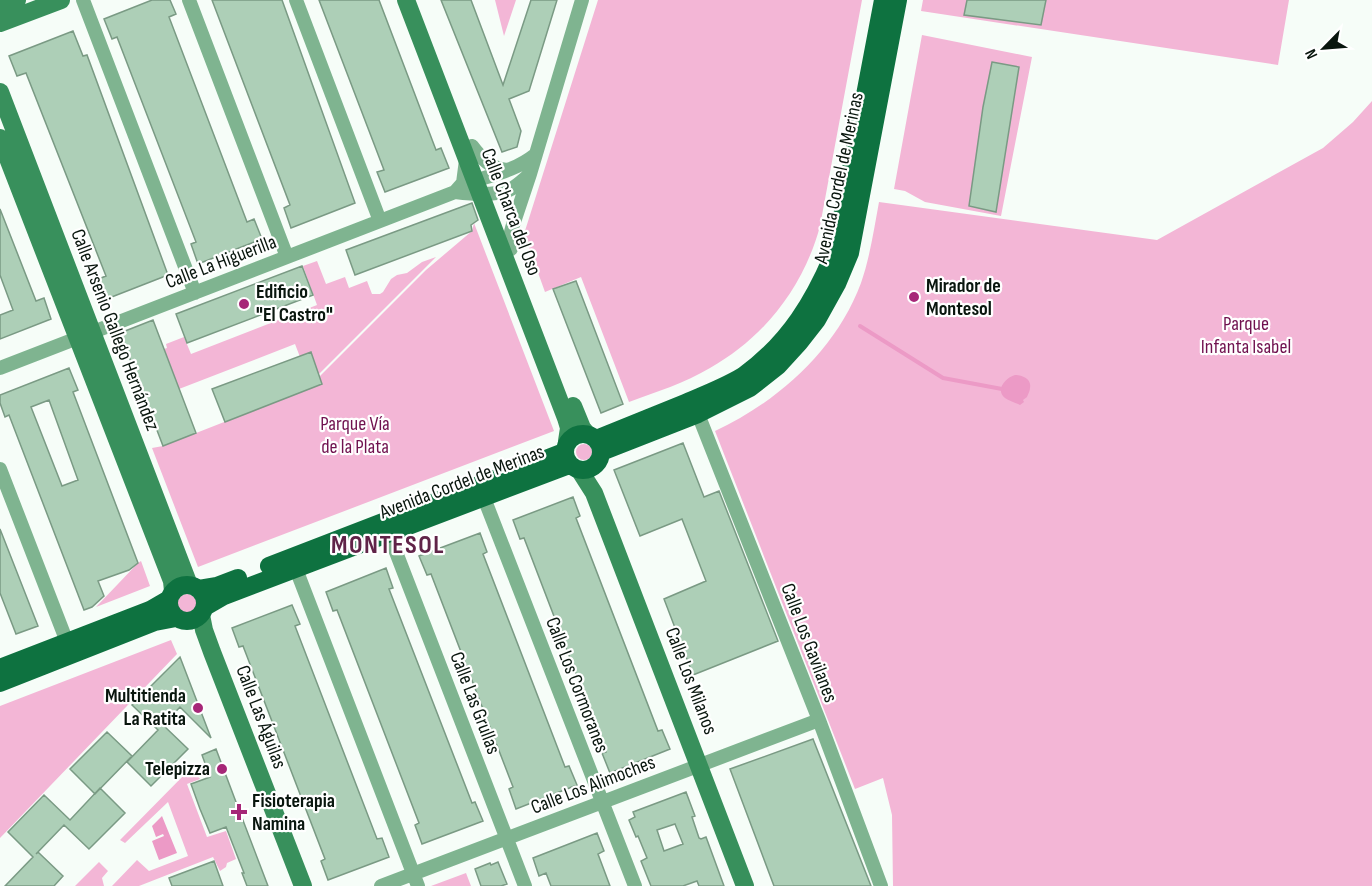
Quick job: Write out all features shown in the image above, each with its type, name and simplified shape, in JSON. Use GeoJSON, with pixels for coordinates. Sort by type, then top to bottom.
{"type":"FeatureCollection","features":[{"type":"Feature","properties":{"kind":"main road"},"geometry":{"type":"LineString","coordinates":[[0,7],[17,0]]}},
{"type":"Feature","properties":{"kind":"main road"},"geometry":{"type":"LineString","coordinates":[[0,23],[61,0]]}},
{"type":"Feature","properties":{"kind":"main road","name":"Calle Charca del Oso"},"geometry":{"type":"LineString","coordinates":[[406,0],[469,151]]}},
{"type":"Feature","properties":{"kind":"main road","name":"Calle Charca del Oso"},"geometry":{"type":"LineString","coordinates":[[416,0],[469,151],[475,191],[569,428],[582,453]]}},
{"type":"Feature","properties":{"kind":"main road","name":"Avenida Cordel de Merinas"},"geometry":{"type":"LineString","coordinates":[[0,683],[155,622],[194,618],[221,597],[484,498],[717,389],[741,377],[767,357],[804,312],[824,278],[836,248],[883,0]]}},
{"type":"Feature","properties":{"kind":"main road","name":"Avenida Cordel de Merinas"},"geometry":{"type":"LineString","coordinates":[[0,668],[150,610],[182,591],[217,586],[582,453],[698,414],[750,388],[778,366],[817,320],[837,285],[850,253],[898,0]]}},
{"type":"Feature","properties":{"kind":"main road","name":"Calle Arsenio Gallego Hernández"},"geometry":{"type":"LineString","coordinates":[[0,92],[6,146],[85,335],[172,581],[182,591]]}},
{"type":"Feature","properties":{"kind":"main road","name":"Calle Charca del Oso"},"geometry":{"type":"LineString","coordinates":[[475,191],[511,249],[582,428],[582,453]]}},
{"type":"Feature","properties":{"kind":"main road","name":"Calle Los Milanos"},"geometry":{"type":"LineString","coordinates":[[582,453],[594,493],[745,886]]}},
{"type":"Feature","properties":{"kind":"main road"},"geometry":{"type":"LineString","coordinates":[[182,591],[204,597],[194,618],[170,610],[182,591]]}},
{"type":"Feature","properties":{"kind":"main road","name":"Calle Las Águilas"},"geometry":{"type":"LineString","coordinates":[[194,618],[303,886]]}},
{"type":"Feature","properties":{"kind":"street"},"geometry":{"type":"LineString","coordinates":[[83,0],[195,293]]}},
{"type":"Feature","properties":{"kind":"street"},"geometry":{"type":"LineString","coordinates":[[189,0],[287,257]]}},
{"type":"Feature","properties":{"kind":"street"},"geometry":{"type":"LineString","coordinates":[[296,0],[380,220]]}},
{"type":"Feature","properties":{"kind":"street"},"geometry":{"type":"LineString","coordinates":[[511,249],[512,228],[582,0]]}},
{"type":"Feature","properties":{"kind":"street"},"geometry":{"type":"LineString","coordinates":[[469,151],[489,165],[503,170],[512,170]]}},
{"type":"Feature","properties":{"kind":"street"},"geometry":{"type":"LineString","coordinates":[[475,191],[534,155]]}},
{"type":"Feature","properties":{"kind":"street"},"geometry":{"type":"LineString","coordinates":[[475,191],[511,189],[530,174]]}},
{"type":"Feature","properties":{"kind":"street","name":"Calle La Higuerilla"},"geometry":{"type":"LineString","coordinates":[[0,368],[380,220],[475,191]]}},
{"type":"Feature","properties":{"kind":"street","name":"Calle Los Gavilanes"},"geometry":{"type":"LineString","coordinates":[[698,414],[819,720],[881,886]]}},
{"type":"Feature","properties":{"kind":"street"},"geometry":{"type":"LineString","coordinates":[[0,469],[67,642]]}},
{"type":"Feature","properties":{"kind":"street","name":"Calle Los Cormoranes"},"geometry":{"type":"LineString","coordinates":[[484,498],[634,886]]}},
{"type":"Feature","properties":{"kind":"street","name":"Calle Las Grullas"},"geometry":{"type":"LineString","coordinates":[[389,534],[525,886]]}},
{"type":"Feature","properties":{"kind":"street"},"geometry":{"type":"LineString","coordinates":[[296,569],[416,880]]}},
{"type":"Feature","properties":{"kind":"street","name":"Calle Los Alimoches"},"geometry":{"type":"LineString","coordinates":[[381,886],[416,880],[507,838],[819,720]]}},
{"type":"Feature","properties":{"kind":"green space"},"geometry":{"type":"Polygon","coordinates":[[[495,0],[516,0],[504,36],[495,0]]]}},
{"type":"Feature","properties":{"kind":"green space"},"geometry":{"type":"Polygon","coordinates":[[[598,0],[862,0],[820,226],[804,269],[793,289],[765,325],[730,355],[691,378],[629,402],[581,277],[545,292],[524,234],[598,0]]]}},
{"type":"Feature","properties":{"kind":"green space"},"geometry":{"type":"Polygon","coordinates":[[[923,0],[1289,0],[1278,65],[921,11],[923,0]]]}},
{"type":"Feature","properties":{"kind":"green space"},"geometry":{"type":"Polygon","coordinates":[[[922,35],[1032,57],[1001,216],[925,202],[905,191],[894,189],[922,35]]]}},
{"type":"Feature","properties":{"kind":"green space","name":"Parque Infanta Isabel"},"geometry":{"type":"Polygon","coordinates":[[[1372,101],[1372,886],[893,886],[892,815],[883,778],[855,789],[715,431],[739,419],[783,389],[803,371],[837,330],[861,283],[879,202],[1157,240],[1323,148],[1353,122],[1372,101]]]}},
{"type":"Feature","properties":{"kind":"green space","name":"Parque Vía de la Plata"},"geometry":{"type":"Polygon","coordinates":[[[474,223],[554,431],[198,567],[152,448],[163,446],[306,390],[426,270],[472,231],[474,223]]]}},
{"type":"Feature","properties":{"kind":"green space"},"geometry":{"type":"Polygon","coordinates":[[[436,257],[310,383],[295,344],[179,389],[164,349],[167,348],[166,344],[184,337],[191,354],[317,305],[303,266],[317,261],[326,284],[345,277],[349,288],[367,281],[372,294],[380,294],[391,279],[397,275],[407,273],[422,262],[436,257]]]}},
{"type":"Feature","properties":{"kind":"green space"},"geometry":{"type":"Polygon","coordinates":[[[581,444],[587,444],[592,452],[590,458],[581,460],[576,455],[576,449],[581,444]]]}},
{"type":"Feature","properties":{"kind":"green space"},"geometry":{"type":"Polygon","coordinates":[[[141,561],[150,586],[96,607],[138,563],[141,561]]]}},
{"type":"Feature","properties":{"kind":"green space"},"geometry":{"type":"Polygon","coordinates":[[[187,594],[194,597],[197,604],[194,611],[187,614],[180,611],[177,604],[180,597],[187,594]]]}},
{"type":"Feature","properties":{"kind":"green space"},"geometry":{"type":"Polygon","coordinates":[[[171,640],[177,654],[0,838],[0,706],[171,640]]]}},
{"type":"Feature","properties":{"kind":"green space"},"geometry":{"type":"Polygon","coordinates":[[[187,772],[196,774],[200,779],[187,784],[207,837],[226,831],[236,859],[227,863],[226,867],[220,871],[213,857],[139,886],[112,886],[137,860],[149,871],[188,856],[168,802],[125,843],[120,840],[187,772]]]}},
{"type":"Feature","properties":{"kind":"green space"},"geometry":{"type":"Polygon","coordinates":[[[99,862],[108,871],[102,878],[104,886],[75,886],[99,862]]]}},
{"type":"Feature","properties":{"kind":"green space"},"geometry":{"type":"Polygon","coordinates":[[[466,873],[471,886],[431,886],[466,873]]]}},
{"type":"Feature","properties":{"kind":"shaded area"},"geometry":{"type":"Polygon","coordinates":[[[1015,375],[1026,378],[1030,385],[1027,397],[1020,405],[1005,398],[1001,391],[1005,381],[1015,375]]]}},
{"type":"Feature","properties":{"kind":"shaded area"},"geometry":{"type":"Polygon","coordinates":[[[162,816],[177,853],[159,860],[152,841],[164,836],[163,834],[156,837],[152,826],[162,816]]]}},
{"type":"Feature","properties":{"kind":"building"},"geometry":{"type":"Polygon","coordinates":[[[152,0],[170,0],[176,14],[169,17],[247,222],[254,219],[262,239],[198,264],[191,244],[196,242],[117,37],[112,39],[104,19],[152,0]]]}},
{"type":"Feature","properties":{"kind":"building"},"geometry":{"type":"Polygon","coordinates":[[[212,0],[282,0],[355,203],[291,228],[284,208],[290,205],[212,0]]]}},
{"type":"Feature","properties":{"kind":"building"},"geometry":{"type":"Polygon","coordinates":[[[319,0],[379,0],[436,150],[441,148],[449,168],[385,192],[377,172],[384,170],[319,0]]]}},
{"type":"Feature","properties":{"kind":"building"},"geometry":{"type":"Polygon","coordinates":[[[441,0],[471,0],[503,85],[531,0],[557,0],[529,91],[509,99],[521,131],[517,147],[502,152],[441,0]]]}},
{"type":"Feature","properties":{"kind":"building"},"geometry":{"type":"Polygon","coordinates":[[[967,0],[1046,0],[1041,25],[964,15],[967,0]]]}},
{"type":"Feature","properties":{"kind":"building"},"geometry":{"type":"Polygon","coordinates":[[[73,31],[83,56],[87,55],[168,275],[104,300],[96,280],[106,276],[26,73],[17,76],[9,56],[73,31]]]}},
{"type":"Feature","properties":{"kind":"building"},"geometry":{"type":"Polygon","coordinates":[[[992,62],[1019,67],[996,212],[969,206],[992,62]]]}},
{"type":"Feature","properties":{"kind":"building"},"geometry":{"type":"Polygon","coordinates":[[[472,203],[478,220],[471,225],[472,231],[355,275],[346,250],[472,203]]]}},
{"type":"Feature","properties":{"kind":"building"},"geometry":{"type":"Polygon","coordinates":[[[0,209],[36,301],[44,298],[51,319],[0,339],[0,315],[13,310],[0,275],[0,209]]]}},
{"type":"Feature","properties":{"kind":"building","name":"Edificio \"El Castro\""},"geometry":{"type":"Polygon","coordinates":[[[302,266],[313,295],[187,343],[176,314],[302,266]]]}},
{"type":"Feature","properties":{"kind":"building"},"geometry":{"type":"Polygon","coordinates":[[[576,281],[623,404],[601,413],[553,289],[576,281]]]}},
{"type":"Feature","properties":{"kind":"building"},"geometry":{"type":"Polygon","coordinates":[[[153,320],[196,433],[163,446],[120,333],[153,320]]]}},
{"type":"Feature","properties":{"kind":"building"},"geometry":{"type":"Polygon","coordinates":[[[311,352],[322,384],[225,422],[212,389],[311,352]]]}},
{"type":"Feature","properties":{"kind":"building"},"geometry":{"type":"Polygon","coordinates":[[[69,368],[78,390],[73,392],[138,563],[129,570],[98,581],[104,596],[92,607],[84,610],[9,415],[5,417],[0,395],[69,368]],[[49,400],[31,407],[62,486],[78,480],[49,400]]]}},
{"type":"Feature","properties":{"kind":"building"},"geometry":{"type":"Polygon","coordinates":[[[683,443],[704,497],[719,491],[778,641],[693,675],[664,599],[706,581],[682,519],[640,536],[614,470],[683,443]]]}},
{"type":"Feature","properties":{"kind":"building"},"geometry":{"type":"Polygon","coordinates":[[[573,497],[580,516],[576,518],[658,731],[662,730],[670,749],[610,773],[602,753],[606,752],[524,538],[520,539],[513,520],[573,497]]]}},
{"type":"Feature","properties":{"kind":"building"},"geometry":{"type":"Polygon","coordinates":[[[0,529],[38,626],[16,634],[0,593],[0,529]]]}},
{"type":"Feature","properties":{"kind":"building"},"geometry":{"type":"Polygon","coordinates":[[[480,533],[487,552],[483,554],[565,767],[569,766],[577,785],[516,809],[509,789],[513,787],[431,574],[427,575],[419,556],[480,533]]]}},
{"type":"Feature","properties":{"kind":"building"},"geometry":{"type":"Polygon","coordinates":[[[386,568],[393,588],[389,589],[472,803],[475,802],[483,821],[422,844],[415,825],[419,823],[337,610],[333,611],[326,592],[386,568]]]}},
{"type":"Feature","properties":{"kind":"building"},"geometry":{"type":"Polygon","coordinates":[[[292,605],[300,624],[295,626],[377,839],[382,838],[389,857],[328,880],[321,861],[325,859],[243,646],[239,647],[232,628],[292,605]]]}},
{"type":"Feature","properties":{"kind":"building"},"geometry":{"type":"Polygon","coordinates":[[[180,657],[211,738],[180,707],[162,726],[188,749],[151,786],[127,762],[158,730],[132,705],[180,657]]]}},
{"type":"Feature","properties":{"kind":"building"},"geometry":{"type":"Polygon","coordinates":[[[107,732],[132,756],[95,794],[70,769],[107,732]]]}},
{"type":"Feature","properties":{"kind":"building"},"geometry":{"type":"Polygon","coordinates":[[[813,739],[871,886],[774,886],[730,769],[813,739]]]}},
{"type":"Feature","properties":{"kind":"building"},"geometry":{"type":"Polygon","coordinates":[[[216,749],[268,886],[247,886],[226,827],[210,833],[200,809],[191,784],[210,777],[202,755],[216,749]]]}},
{"type":"Feature","properties":{"kind":"building"},"geometry":{"type":"Polygon","coordinates":[[[100,788],[125,813],[89,849],[64,825],[36,854],[38,852],[63,876],[54,886],[5,886],[33,857],[8,832],[44,795],[70,820],[100,788]]]}},
{"type":"Feature","properties":{"kind":"building"},"geometry":{"type":"Polygon","coordinates":[[[686,792],[695,816],[692,817],[699,838],[706,837],[724,886],[699,886],[697,881],[683,886],[651,886],[641,861],[647,858],[629,820],[635,817],[633,812],[686,792]],[[675,824],[657,830],[664,851],[683,844],[675,824]]]}},
{"type":"Feature","properties":{"kind":"building"},"geometry":{"type":"Polygon","coordinates":[[[597,833],[604,851],[598,854],[610,886],[551,886],[546,873],[539,876],[533,858],[597,833]]]}},
{"type":"Feature","properties":{"kind":"building"},"geometry":{"type":"Polygon","coordinates":[[[214,861],[223,886],[172,886],[169,878],[214,861]]]}},
{"type":"Feature","properties":{"kind":"building"},"geometry":{"type":"Polygon","coordinates":[[[498,862],[507,884],[481,886],[475,869],[498,862]]]}},
{"type":"Feature","properties":{"kind":"waterway"},"geometry":{"type":"LineString","coordinates":[[860,326],[943,378],[1002,389]]}},
{"type":"Feature","properties":{"kind":"place","name":"Mirador de Montesol"},"geometry":{"type":"Point","coordinates":[914,297]}},
{"type":"Feature","properties":{"kind":"place","name":"Edificio \"El Castro\""},"geometry":{"type":"Point","coordinates":[244,304]}},
{"type":"Feature","properties":{"kind":"place","name":"Multitienda La Ratita"},"geometry":{"type":"Point","coordinates":[198,708]}},
{"type":"Feature","properties":{"kind":"place","name":"Telepizza"},"geometry":{"type":"Point","coordinates":[222,769]}},
{"type":"Feature","properties":{"kind":"place","name":"Fisioterapia Namina"},"geometry":{"type":"Point","coordinates":[239,812]}},
{"type":"Feature","properties":{"kind":"district","name":"MONTESOL"},"geometry":{"type":"Point","coordinates":[388,545]}}]}
